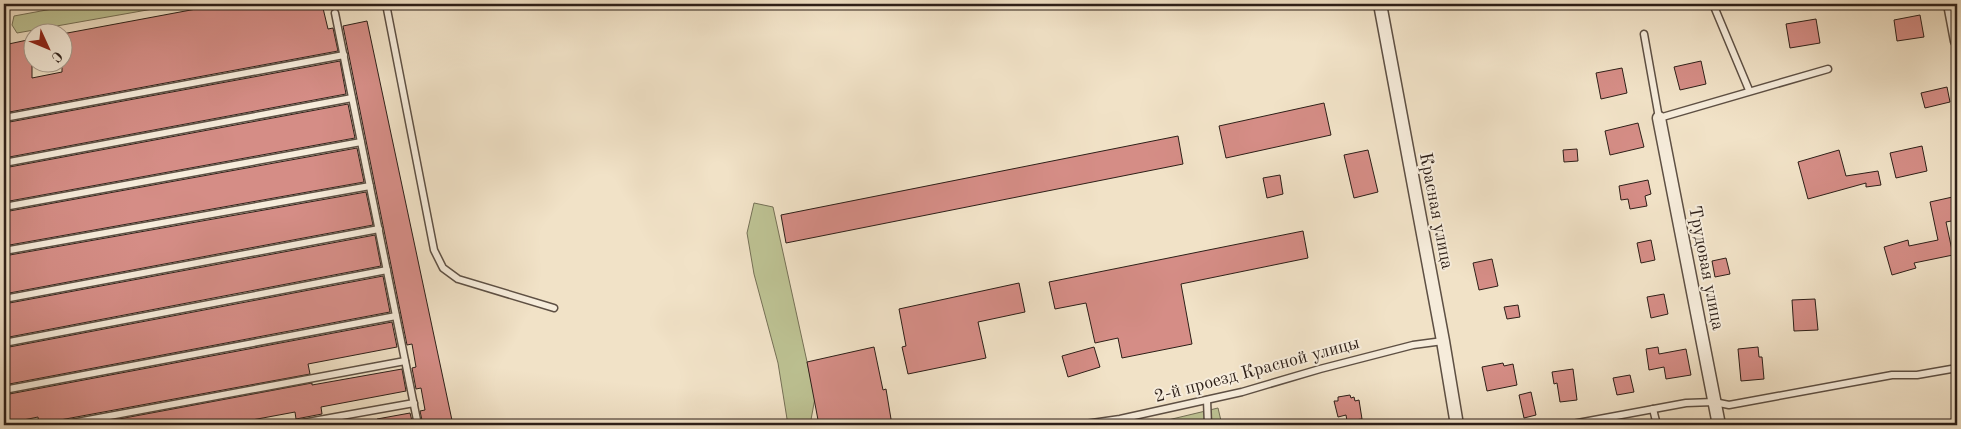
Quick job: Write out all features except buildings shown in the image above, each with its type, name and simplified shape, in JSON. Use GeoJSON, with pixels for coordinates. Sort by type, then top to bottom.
{"type":"FeatureCollection","features":[{"type":"Feature","properties":{"kind":"street","name":"Красная улица"},"geometry":{"type":"LineString","coordinates":[[1380,4],[1457,425]]}},
{"type":"Feature","properties":{"kind":"street"},"geometry":{"type":"LineString","coordinates":[[1950,4],[1957,41]]}},
{"type":"Feature","properties":{"kind":"street","name":"Трудовая улица"},"geometry":{"type":"LineString","coordinates":[[1660,118],[1719,425]]}},
{"type":"Feature","properties":{"kind":"lane"},"geometry":{"type":"LineString","coordinates":[[386,4],[434,250],[443,268],[458,279],[554,308]]}},
{"type":"Feature","properties":{"kind":"lane"},"geometry":{"type":"LineString","coordinates":[[1713,4],[1749,90]]}},
{"type":"Feature","properties":{"kind":"lane"},"geometry":{"type":"LineString","coordinates":[[335,13],[418,425]]}},
{"type":"Feature","properties":{"kind":"lane"},"geometry":{"type":"LineString","coordinates":[[1644,34],[1660,118],[1828,68]]}},
{"type":"Feature","properties":{"kind":"lane"},"geometry":{"type":"LineString","coordinates":[[4,118],[344,55]]}},
{"type":"Feature","properties":{"kind":"lane"},"geometry":{"type":"LineString","coordinates":[[4,163],[352,98]]}},
{"type":"Feature","properties":{"kind":"lane"},"geometry":{"type":"LineString","coordinates":[[4,207],[361,142]]}},
{"type":"Feature","properties":{"kind":"lane"},"geometry":{"type":"LineString","coordinates":[[4,251],[370,186]]}},
{"type":"Feature","properties":{"kind":"lane"},"geometry":{"type":"LineString","coordinates":[[4,299],[379,229]]}},
{"type":"Feature","properties":{"kind":"lane"},"geometry":{"type":"LineString","coordinates":[[4,343],[387,270]]}},
{"type":"Feature","properties":{"kind":"lane"},"geometry":{"type":"LineString","coordinates":[[4,390],[396,316]]}},
{"type":"Feature","properties":{"kind":"lane","name":"2-й проезд Красной улицы"},"geometry":{"type":"LineString","coordinates":[[1081,425],[1120,419],[1207,400],[1413,345],[1443,341]]}},
{"type":"Feature","properties":{"kind":"lane"},"geometry":{"type":"LineString","coordinates":[[61,425],[405,361]]}},
{"type":"Feature","properties":{"kind":"lane"},"geometry":{"type":"LineString","coordinates":[[1568,425],[1686,403],[1714,402],[1729,405],[1892,375],[1917,375],[1957,368]]}},
{"type":"Feature","properties":{"kind":"lane"},"geometry":{"type":"LineString","coordinates":[[1207,400],[1208,425]]}},
{"type":"Feature","properties":{"kind":"lane"},"geometry":{"type":"LineString","coordinates":[[291,425],[414,403]]}},
{"type":"Feature","properties":{"kind":"lane"},"geometry":{"type":"LineString","coordinates":[[1653,409],[1657,425]]}},
{"type":"Feature","properties":{"kind":"green space"},"geometry":{"type":"Polygon","coordinates":[[[79,4],[181,4],[72,23],[22,22],[22,32],[17,33],[12,25],[14,16],[79,4]]]}},
{"type":"Feature","properties":{"kind":"green space"},"geometry":{"type":"Polygon","coordinates":[[[754,203],[773,207],[815,398],[810,425],[788,425],[778,363],[754,274],[747,233],[754,203]]]}},
{"type":"Feature","properties":{"kind":"green space"},"geometry":{"type":"Polygon","coordinates":[[[1218,408],[1222,425],[1147,425],[1218,408]]]}}]}
